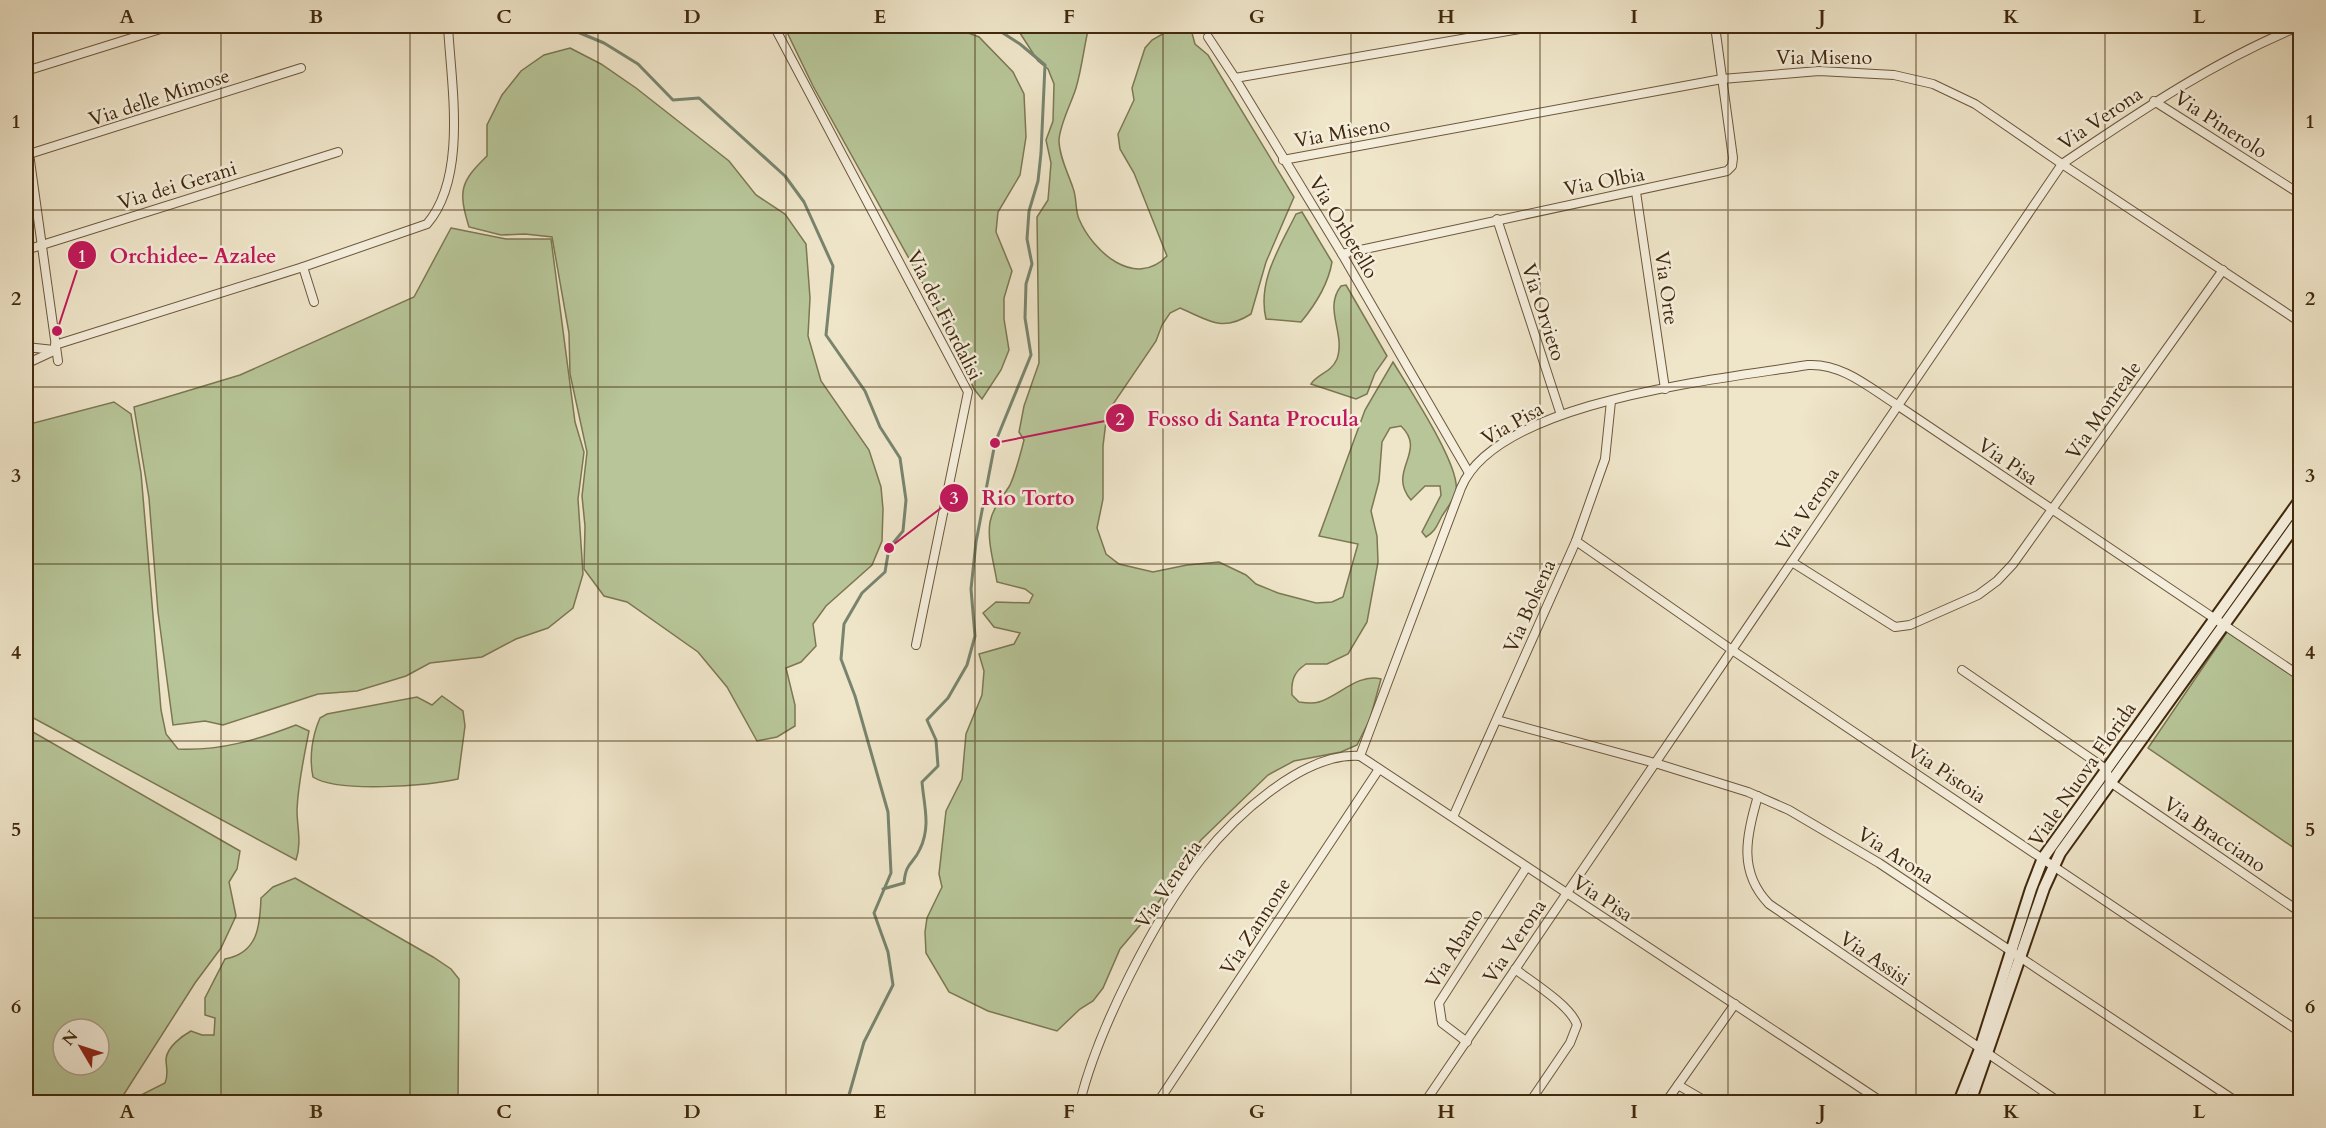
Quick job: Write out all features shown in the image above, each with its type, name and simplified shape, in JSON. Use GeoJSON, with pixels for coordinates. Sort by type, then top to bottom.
{"type":"FeatureCollection","features":[{"type":"Feature","properties":{"kind":"street"},"geometry":{"type":"LineString","coordinates":[[26,71],[171,26]]}},
{"type":"Feature","properties":{"kind":"street"},"geometry":{"type":"LineString","coordinates":[[26,364],[55,348],[418,229],[430,221],[446,188],[450,170],[454,122],[448,26]]}},
{"type":"Feature","properties":{"kind":"street","name":"Via dei Fiordalisi"},"geometry":{"type":"LineString","coordinates":[[774,26],[968,392],[916,645]]}},
{"type":"Feature","properties":{"kind":"street"},"geometry":{"type":"LineString","coordinates":[[1235,78],[1537,26]]}},
{"type":"Feature","properties":{"kind":"street","name":"Via Olbia"},"geometry":{"type":"LineString","coordinates":[[1342,254],[1497,219],[1722,173],[1730,168],[1733,158],[1715,26]]}},
{"type":"Feature","properties":{"kind":"street","name":"Via Verona"},"geometry":{"type":"LineString","coordinates":[[1425,1102],[2061,164],[2154,101],[2229,58],[2301,26]]}},
{"type":"Feature","properties":{"kind":"street","name":"Via Orbetello"},"geometry":{"type":"LineString","coordinates":[[1208,37],[1342,254],[1468,473]]}},
{"type":"Feature","properties":{"kind":"street","name":"Via delle Mimose"},"geometry":{"type":"LineString","coordinates":[[27,154],[301,68]]}},
{"type":"Feature","properties":{"kind":"street","name":"Via Miseno"},"geometry":{"type":"LineString","coordinates":[[1283,160],[1722,79],[1823,71],[1885,74],[1919,80],[1945,88],[1975,104],[2061,164],[2301,322]]}},
{"type":"Feature","properties":{"kind":"street","name":"Via Pinerolo"},"geometry":{"type":"LineString","coordinates":[[2154,101],[2301,194]]}},
{"type":"Feature","properties":{"kind":"street"},"geometry":{"type":"LineString","coordinates":[[26,132],[27,154],[58,361]]}},
{"type":"Feature","properties":{"kind":"street","name":"Via dei Gerani"},"geometry":{"type":"LineString","coordinates":[[26,250],[338,152]]}},
{"type":"Feature","properties":{"kind":"street","name":"Via Orte"},"geometry":{"type":"LineString","coordinates":[[1636,192],[1665,389]]}},
{"type":"Feature","properties":{"kind":"street","name":"Via Orvieto"},"geometry":{"type":"LineString","coordinates":[[1497,219],[1561,415]]}},
{"type":"Feature","properties":{"kind":"street"},"geometry":{"type":"LineString","coordinates":[[303,267],[314,302]]}},
{"type":"Feature","properties":{"kind":"street","name":"Via Monreale"},"geometry":{"type":"LineString","coordinates":[[1792,562],[1888,625],[1902,627],[1972,598],[1993,584],[2008,570],[2223,270]]}},
{"type":"Feature","properties":{"kind":"street"},"geometry":{"type":"LineString","coordinates":[[26,347],[55,348]]}},
{"type":"Feature","properties":{"kind":"street","name":"Via Pisa"},"geometry":{"type":"LineString","coordinates":[[1882,1102],[1360,756],[1468,473],[1482,458],[1505,441],[1561,415],[1611,401],[1665,389],[1819,364],[1845,372],[1897,405],[2051,511],[2301,676]]}},
{"type":"Feature","properties":{"kind":"street","name":"Via Bolsena"},"geometry":{"type":"LineString","coordinates":[[1452,817],[1576,542],[1605,459],[1611,401]]}},
{"type":"Feature","properties":{"kind":"street","name":"Viale Nuova Florida"},"geometry":{"type":"LineString","coordinates":[[1970,1102],[2016,955],[2054,864],[2149,720],[2219,622],[2301,500]]}},
{"type":"Feature","properties":{"kind":"street","name":"Viale Nuova Florida"},"geometry":{"type":"LineString","coordinates":[[2219,622],[2301,519]]}},
{"type":"Feature","properties":{"kind":"street","name":"Via Pistoia"},"geometry":{"type":"LineString","coordinates":[[1576,542],[1732,650],[2054,864],[2301,1032]]}},
{"type":"Feature","properties":{"kind":"street"},"geometry":{"type":"LineString","coordinates":[[1962,670],[2106,769],[2110,782]]}},
{"type":"Feature","properties":{"kind":"street","name":"Via Arona"},"geometry":{"type":"LineString","coordinates":[[1497,720],[1655,763],[1758,796],[1789,810],[1838,837],[2237,1102]]}},
{"type":"Feature","properties":{"kind":"street","name":"Viale Nuova Florida"},"geometry":{"type":"LineString","coordinates":[[2016,955],[2031,889],[2043,858],[2106,769],[2149,720]]}},
{"type":"Feature","properties":{"kind":"street","name":"Via Venezia"},"geometry":{"type":"LineString","coordinates":[[1080,1102],[1100,1046],[1133,972],[1202,858],[1247,812],[1291,778],[1326,760],[1360,756]]}},
{"type":"Feature","properties":{"kind":"street","name":"Via Zannone"},"geometry":{"type":"LineString","coordinates":[[1158,1102],[1379,769]]}},
{"type":"Feature","properties":{"kind":"street","name":"Via Bracciano"},"geometry":{"type":"LineString","coordinates":[[2110,782],[2301,912]]}},
{"type":"Feature","properties":{"kind":"street","name":"Via Assisi"},"geometry":{"type":"LineString","coordinates":[[1758,796],[1747,832],[1746,857],[1750,875],[1762,897],[1777,911],[2059,1102]]}},
{"type":"Feature","properties":{"kind":"street","name":"Via Abano"},"geometry":{"type":"LineString","coordinates":[[1467,1041],[1442,1023],[1439,1017],[1439,1003],[1526,868]]}},
{"type":"Feature","properties":{"kind":"street"},"geometry":{"type":"LineString","coordinates":[[1515,969],[1565,1008],[1573,1016],[1577,1025],[1570,1043],[1530,1102]]}},
{"type":"Feature","properties":{"kind":"street"},"geometry":{"type":"LineString","coordinates":[[1666,1102],[1735,1004]]}},
{"type":"Feature","properties":{"kind":"street","name":"Viale Nuova Florida"},"geometry":{"type":"LineString","coordinates":[[1959,1102],[1984,1052]]}},
{"type":"Feature","properties":{"kind":"street"},"geometry":{"type":"LineString","coordinates":[[1678,1084],[1707,1102]]}},
{"type":"Feature","properties":{"kind":"green space"},"geometry":{"type":"Polygon","coordinates":[[[784,26],[952,27],[979,37],[1013,72],[1024,94],[1026,137],[1020,175],[998,212],[996,232],[1012,271],[1004,298],[1004,319],[1009,350],[1001,370],[982,399],[974,389],[946,325],[813,86],[784,26]]]}},
{"type":"Feature","properties":{"kind":"green space"},"geometry":{"type":"Polygon","coordinates":[[[982,26],[1089,26],[1078,80],[1061,127],[1059,146],[1074,192],[1079,219],[1094,243],[1116,262],[1142,269],[1155,265],[1167,256],[1134,173],[1120,149],[1118,134],[1134,100],[1132,88],[1145,48],[1152,40],[1166,32],[1192,33],[1195,44],[1208,55],[1294,197],[1266,262],[1251,314],[1241,320],[1223,324],[1215,323],[1180,308],[1170,313],[1156,341],[1107,413],[1103,446],[1103,499],[1097,528],[1106,554],[1119,564],[1153,572],[1187,565],[1219,562],[1246,575],[1256,584],[1278,593],[1316,603],[1332,602],[1343,597],[1358,544],[1319,536],[1365,410],[1393,362],[1442,446],[1455,479],[1456,491],[1436,528],[1426,537],[1422,532],[1441,495],[1440,486],[1425,486],[1411,500],[1404,490],[1403,480],[1410,444],[1408,435],[1401,426],[1390,428],[1382,442],[1379,481],[1371,511],[1377,536],[1378,562],[1367,622],[1348,654],[1327,664],[1306,664],[1296,673],[1292,685],[1292,695],[1299,702],[1314,703],[1364,679],[1381,679],[1370,719],[1357,745],[1341,752],[1294,761],[1268,775],[1201,840],[1153,910],[1120,949],[1103,988],[1093,1001],[1080,1009],[1057,1031],[988,1011],[949,992],[926,953],[927,918],[942,887],[939,874],[946,811],[962,779],[966,734],[982,695],[984,671],[979,654],[1014,644],[1020,633],[994,627],[983,613],[996,602],[1029,603],[1033,595],[1025,589],[997,582],[989,529],[993,512],[1010,485],[1018,463],[1024,440],[1019,432],[1024,406],[1039,363],[1037,217],[1048,200],[1051,163],[1046,140],[1053,121],[1054,84],[1048,69],[1038,61],[1020,33],[996,32],[982,26]]]}},
{"type":"Feature","properties":{"kind":"green space"},"geometry":{"type":"Polygon","coordinates":[[[570,48],[601,64],[636,88],[729,161],[756,195],[785,214],[806,244],[810,298],[808,336],[821,381],[869,450],[881,487],[882,541],[872,565],[826,606],[813,624],[816,646],[801,662],[786,668],[795,705],[795,726],[777,737],[757,741],[727,687],[698,652],[627,602],[604,596],[584,569],[585,526],[582,496],[587,452],[570,374],[569,333],[552,237],[525,234],[501,235],[469,227],[463,204],[464,188],[471,173],[487,156],[487,125],[502,95],[521,71],[544,55],[570,48]]]}},
{"type":"Feature","properties":{"kind":"green space"},"geometry":{"type":"Polygon","coordinates":[[[1302,212],[1332,262],[1328,279],[1301,322],[1266,319],[1264,305],[1267,278],[1296,214],[1302,212]]]}},
{"type":"Feature","properties":{"kind":"green space"},"geometry":{"type":"Polygon","coordinates":[[[451,228],[506,239],[551,239],[575,422],[584,452],[578,499],[583,574],[573,608],[548,628],[516,639],[482,657],[430,663],[406,676],[357,691],[318,694],[223,725],[205,721],[173,725],[158,612],[149,498],[134,407],[240,375],[414,297],[451,228]]]}},
{"type":"Feature","properties":{"kind":"green space"},"geometry":{"type":"Polygon","coordinates":[[[1346,285],[1387,356],[1375,373],[1367,394],[1356,399],[1311,384],[1337,359],[1339,340],[1334,303],[1341,286],[1346,285]]]}},
{"type":"Feature","properties":{"kind":"green space"},"geometry":{"type":"Polygon","coordinates":[[[114,402],[131,414],[141,473],[161,710],[166,734],[178,749],[194,749],[238,743],[296,725],[309,731],[299,790],[297,810],[299,841],[296,860],[26,714],[26,425],[114,402]]]}},
{"type":"Feature","properties":{"kind":"green space"},"geometry":{"type":"Polygon","coordinates":[[[2227,632],[2300,681],[2300,852],[2148,748],[2227,632]]]}},
{"type":"Feature","properties":{"kind":"green space"},"geometry":{"type":"Polygon","coordinates":[[[442,696],[463,711],[465,726],[458,779],[406,786],[362,787],[325,782],[313,777],[312,747],[320,718],[327,714],[417,697],[432,705],[442,696]]]}},
{"type":"Feature","properties":{"kind":"green space"},"geometry":{"type":"Polygon","coordinates":[[[26,728],[240,851],[237,869],[229,882],[236,916],[221,948],[195,983],[119,1102],[26,1102],[26,728]]]}},
{"type":"Feature","properties":{"kind":"green space"},"geometry":{"type":"Polygon","coordinates":[[[295,878],[433,957],[451,969],[459,979],[458,1102],[134,1102],[139,1096],[165,1083],[167,1055],[179,1039],[191,1031],[202,1035],[214,1035],[215,1018],[205,1015],[205,998],[225,959],[236,956],[251,944],[258,928],[261,898],[273,887],[295,878]]]}},
{"type":"Feature","properties":{"kind":"waterway"},"geometry":{"type":"LineString","coordinates":[[563,26],[604,43],[638,64],[673,100],[699,98],[785,176],[804,202],[833,266],[826,335],[865,391],[880,427],[900,458],[906,500],[903,531],[889,548],[885,572],[862,593],[844,624],[841,659],[855,696],[888,812],[891,873],[874,913],[888,952],[893,985],[864,1042],[847,1102]]}},
{"type":"Feature","properties":{"kind":"waterway"},"geometry":{"type":"LineString","coordinates":[[883,889],[904,883],[908,867],[923,841],[926,816],[922,782],[938,766],[936,740],[927,720],[948,698],[967,665],[975,636],[971,589],[976,542],[995,443],[1031,355],[1025,318],[1026,284],[1032,264],[1027,239],[1029,211],[1038,181],[1041,153],[1045,65],[1020,44],[992,26]]}},
{"type":"Feature","properties":{"kind":"place","name":"Orchidee- Azalee"},"geometry":{"type":"Point","coordinates":[57,331]}},
{"type":"Feature","properties":{"kind":"place","name":"Fosso di Santa Procula"},"geometry":{"type":"Point","coordinates":[995,443]}},
{"type":"Feature","properties":{"kind":"place","name":"Rio Torto"},"geometry":{"type":"Point","coordinates":[889,548]}}]}
